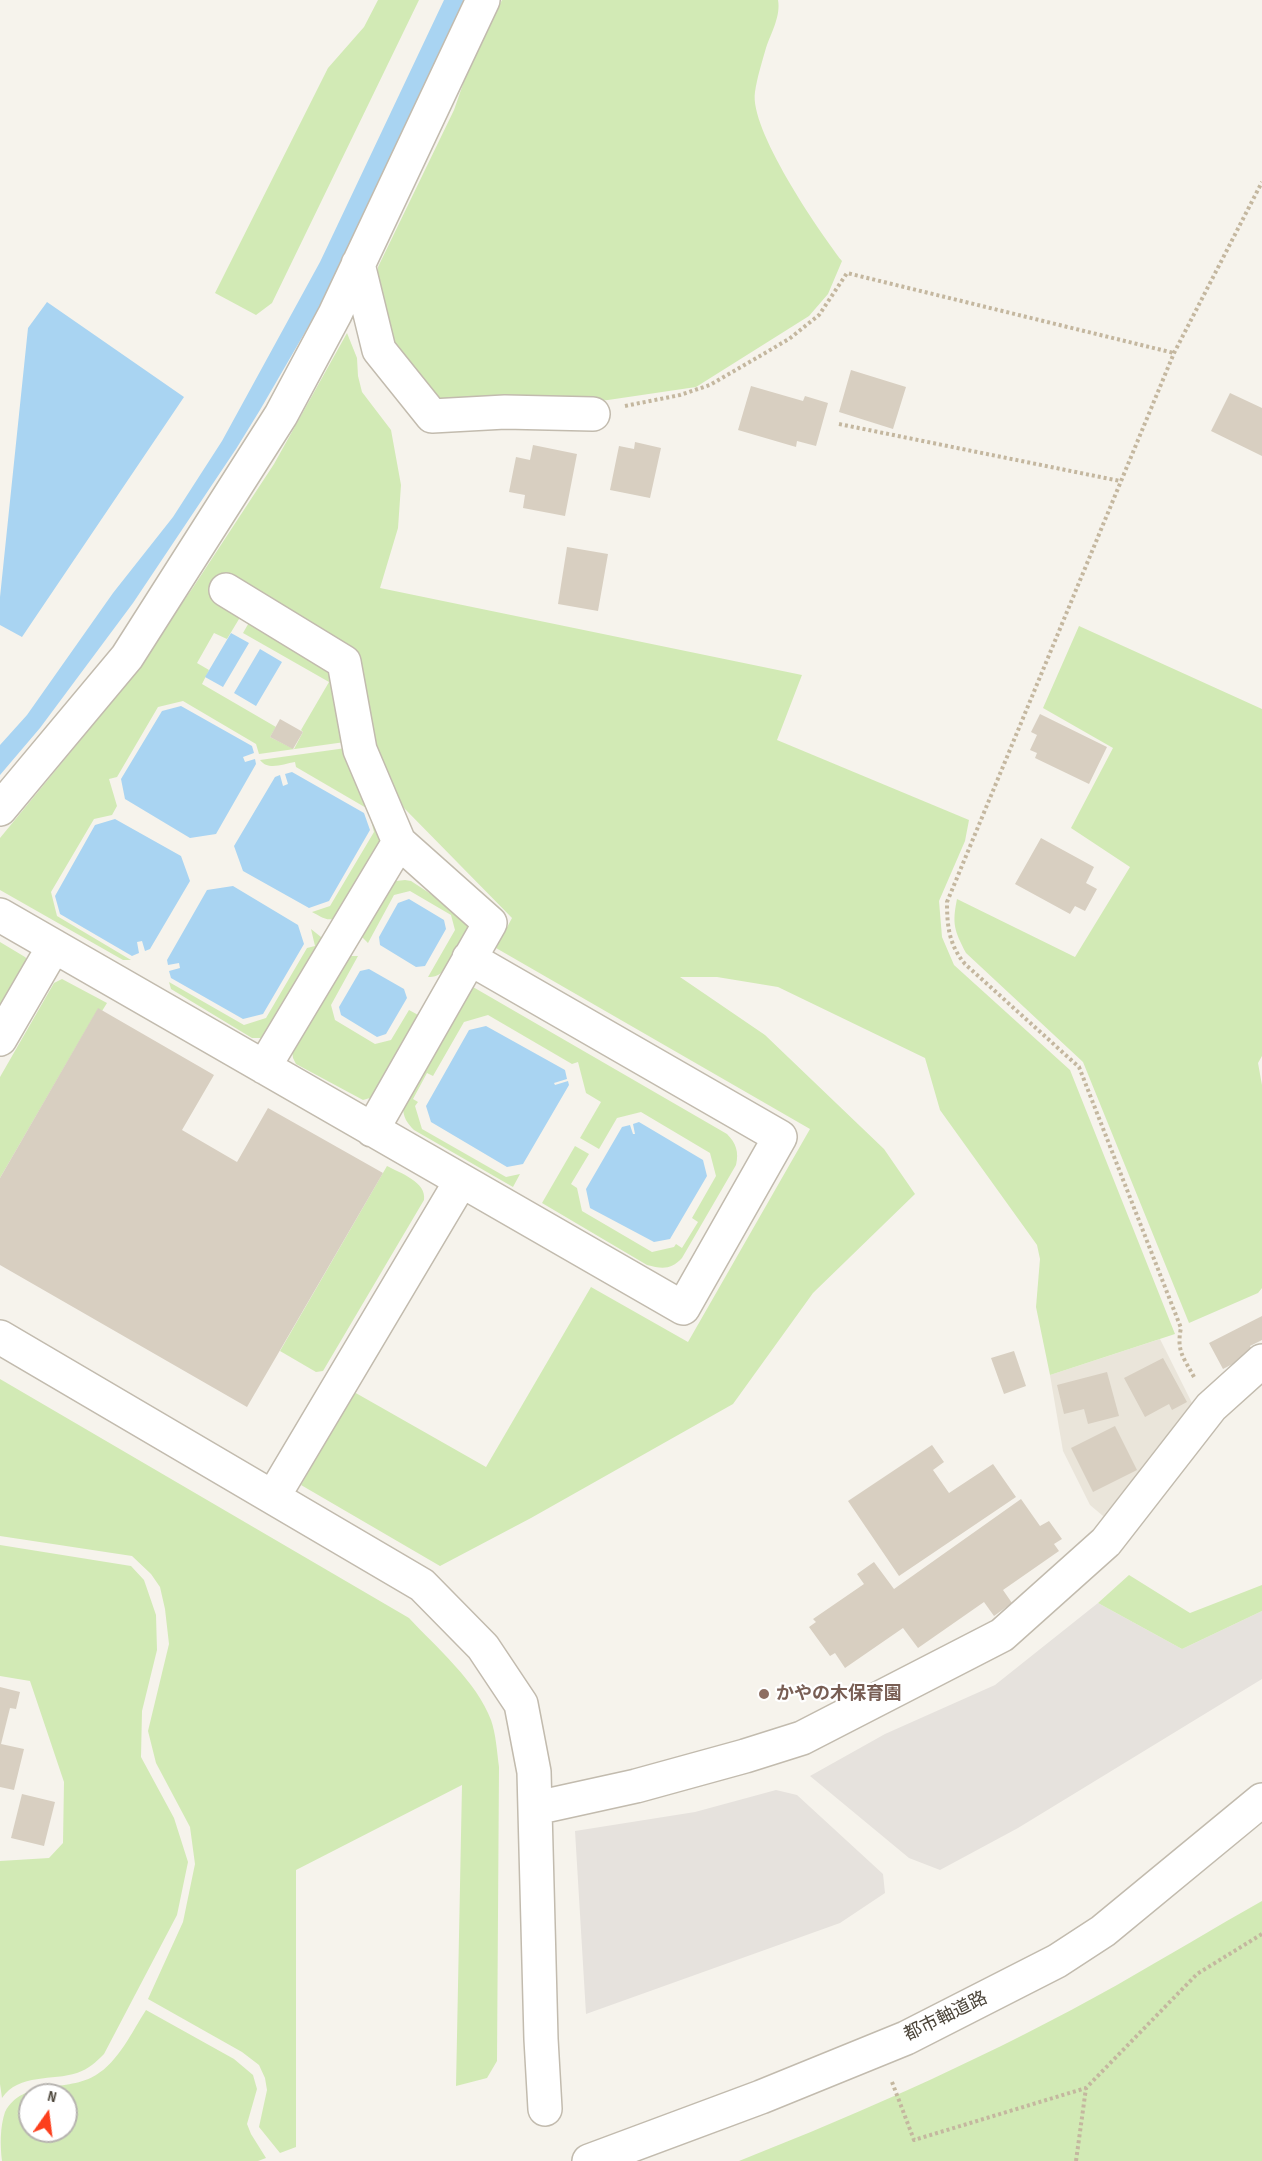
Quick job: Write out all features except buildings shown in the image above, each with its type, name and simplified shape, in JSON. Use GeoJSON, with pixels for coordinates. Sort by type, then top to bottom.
{"type":"FeatureCollection","features":[{"type":"Feature","properties":{"kind":"street"},"geometry":{"type":"LineString","coordinates":[[0,809],[127,657],[281,415],[334,314],[483,0]]}},
{"type":"Feature","properties":{"kind":"street"},"geometry":{"type":"LineString","coordinates":[[358,264],[379,350],[432,417],[505,412],[593,414]]}},
{"type":"Feature","properties":{"kind":"street"},"geometry":{"type":"LineString","coordinates":[[226,590],[344,662],[360,750],[399,842],[490,923],[372,1130]]}},
{"type":"Feature","properties":{"kind":"street"},"geometry":{"type":"LineString","coordinates":[[264,1067],[399,842]]}},
{"type":"Feature","properties":{"kind":"street"},"geometry":{"type":"LineString","coordinates":[[0,915],[683,1308],[780,1137],[470,958]]}},
{"type":"Feature","properties":{"kind":"street"},"geometry":{"type":"LineString","coordinates":[[0,1039],[54,946]]}},
{"type":"Feature","properties":{"kind":"street"},"geometry":{"type":"LineString","coordinates":[[273,1497],[461,1180]]}},
{"type":"Feature","properties":{"kind":"street"},"geometry":{"type":"LineString","coordinates":[[0,1336],[422,1585],[483,1647],[521,1704],[534,1772],[545,2109]]}},
{"type":"Feature","properties":{"kind":"street"},"geometry":{"type":"LineString","coordinates":[[536,1808],[647,1783],[802,1738],[1002,1635],[1106,1542],[1211,1407],[1262,1361]]}},
{"type":"Feature","properties":{"kind":"street","name":"都市軸道路"},"geometry":{"type":"LineString","coordinates":[[589,2161],[761,2097],[906,2038],[1057,1961],[1103,1931],[1262,1800]]}},
{"type":"Feature","properties":{"kind":"path"},"geometry":{"type":"LineString","coordinates":[[1211,1407],[1179,1351],[1181,1328],[1078,1067],[965,964],[956,953],[947,929],[946,902],[1174,352],[1262,182]]}},
{"type":"Feature","properties":{"kind":"path"},"geometry":{"type":"LineString","coordinates":[[593,414],[621,406],[680,395],[710,385],[789,339],[819,315],[848,273],[1174,352]]}},
{"type":"Feature","properties":{"kind":"path"},"geometry":{"type":"LineString","coordinates":[[839,424],[1120,481]]}},
{"type":"Feature","properties":{"kind":"path"},"geometry":{"type":"LineString","coordinates":[[892,2082],[914,2140],[1086,2088],[1197,1974],[1262,1934]]}},
{"type":"Feature","properties":{"kind":"path"},"geometry":{"type":"LineString","coordinates":[[1076,2161],[1086,2088]]}},
{"type":"Feature","properties":{"kind":"shaded area"},"geometry":{"type":"Polygon","coordinates":[[[1160,1339],[1196,1411],[1109,1521],[1090,1505],[1063,1451],[1050,1375],[1160,1339]]]}},
{"type":"Feature","properties":{"kind":"shaded area"},"geometry":{"type":"Polygon","coordinates":[[[1098,1603],[1182,1649],[1262,1611],[1262,1679],[1018,1828],[940,1870],[909,1858],[810,1776],[885,1734],[995,1685],[1098,1603]]]}},
{"type":"Feature","properties":{"kind":"shaded area"},"geometry":{"type":"Polygon","coordinates":[[[776,1790],[797,1795],[883,1874],[885,1893],[840,1923],[586,2014],[575,1831],[695,1812],[776,1790]]]}},
{"type":"Feature","properties":{"kind":"green space"},"geometry":{"type":"Polygon","coordinates":[[[378,0],[419,0],[272,303],[256,315],[215,293],[328,68],[364,27],[378,0]]]}},
{"type":"Feature","properties":{"kind":"green space"},"geometry":{"type":"Polygon","coordinates":[[[502,0],[778,0],[777,18],[756,87],[756,109],[763,130],[787,179],[817,227],[842,261],[828,294],[809,316],[696,387],[608,400],[551,405],[440,403],[386,337],[378,310],[378,267],[454,110],[471,61],[502,0]]]}},
{"type":"Feature","properties":{"kind":"green space"},"geometry":{"type":"Polygon","coordinates":[[[347,333],[357,358],[362,392],[391,430],[401,485],[398,528],[380,588],[802,675],[777,740],[969,820],[965,841],[939,901],[942,937],[954,965],[1070,1070],[1175,1334],[1050,1375],[1036,1307],[1040,1259],[1037,1245],[940,1110],[925,1058],[778,987],[717,977],[680,977],[765,1035],[884,1149],[915,1194],[813,1293],[733,1404],[531,1518],[440,1566],[301,1485],[354,1392],[486,1467],[591,1287],[688,1342],[810,1129],[496,948],[512,918],[404,808],[370,747],[358,663],[242,614],[227,639],[214,633],[197,663],[209,670],[202,684],[276,727],[270,737],[294,749],[303,732],[301,730],[329,682],[243,633],[251,619],[331,667],[345,742],[259,754],[256,744],[183,701],[158,707],[117,777],[109,779],[117,806],[112,815],[94,819],[51,892],[57,916],[131,960],[123,960],[0,890],[0,838],[111,703],[192,589],[274,464],[347,333]]]}},
{"type":"Feature","properties":{"kind":"green space"},"geometry":{"type":"Polygon","coordinates":[[[1079,626],[1262,709],[1262,1056],[1258,1063],[1262,1085],[1262,1288],[1258,1293],[1189,1323],[1083,1062],[966,953],[955,927],[957,899],[1075,957],[1130,867],[1071,828],[1113,748],[1043,708],[1079,626]]]}},
{"type":"Feature","properties":{"kind":"green space"},"geometry":{"type":"Polygon","coordinates":[[[346,748],[386,832],[337,917],[327,919],[312,912],[330,906],[374,832],[368,809],[296,767],[295,762],[271,766],[260,760],[346,748]]]}},
{"type":"Feature","properties":{"kind":"green space"},"geometry":{"type":"Polygon","coordinates":[[[396,881],[411,881],[463,915],[468,923],[454,956],[436,976],[428,977],[455,930],[451,915],[410,891],[394,895],[368,943],[361,936],[387,886],[396,881]]]}},
{"type":"Feature","properties":{"kind":"green space"},"geometry":{"type":"Polygon","coordinates":[[[311,929],[321,937],[323,943],[264,1038],[252,1038],[171,989],[169,982],[244,1025],[266,1018],[307,948],[315,946],[311,929]]]}},
{"type":"Feature","properties":{"kind":"green space"},"geometry":{"type":"Polygon","coordinates":[[[0,942],[29,961],[0,1016],[0,942]]]}},
{"type":"Feature","properties":{"kind":"green space"},"geometry":{"type":"Polygon","coordinates":[[[358,956],[331,1005],[335,1020],[375,1044],[391,1040],[409,1010],[420,1016],[375,1092],[370,1098],[363,1100],[296,1064],[292,1051],[347,957],[358,956]]]}},
{"type":"Feature","properties":{"kind":"green space"},"geometry":{"type":"Polygon","coordinates":[[[62,979],[107,1003],[102,1011],[98,1009],[0,1178],[0,1077],[54,983],[62,979]]]}},
{"type":"Feature","properties":{"kind":"green space"},"geometry":{"type":"Polygon","coordinates":[[[473,987],[730,1137],[737,1152],[736,1165],[682,1258],[674,1265],[657,1267],[647,1265],[542,1203],[575,1146],[589,1154],[571,1184],[577,1188],[582,1211],[652,1252],[674,1247],[676,1244],[682,1248],[698,1222],[692,1218],[716,1176],[710,1153],[641,1112],[617,1118],[599,1149],[580,1138],[601,1102],[586,1093],[578,1062],[572,1064],[488,1015],[464,1022],[433,1076],[427,1073],[413,1099],[418,1102],[415,1106],[422,1129],[506,1177],[520,1174],[513,1187],[409,1125],[403,1107],[473,987]]]}},
{"type":"Feature","properties":{"kind":"green space"},"geometry":{"type":"Polygon","coordinates":[[[387,1166],[417,1183],[424,1194],[424,1200],[323,1371],[316,1372],[280,1351],[387,1166]]]}},
{"type":"Feature","properties":{"kind":"green space"},"geometry":{"type":"Polygon","coordinates":[[[0,1379],[409,1618],[455,1666],[476,1692],[493,1725],[499,1767],[497,2061],[487,2078],[456,2086],[462,1785],[296,1870],[296,2147],[280,2153],[259,2127],[267,2090],[259,2065],[242,2052],[148,1999],[183,1922],[195,1864],[190,1827],[156,1763],[148,1731],[169,1644],[160,1587],[151,1574],[132,1556],[0,1536],[0,1379]]]}},
{"type":"Feature","properties":{"kind":"green space"},"geometry":{"type":"Polygon","coordinates":[[[0,1545],[131,1566],[144,1580],[156,1615],[157,1650],[142,1711],[141,1757],[174,1818],[188,1862],[177,1915],[104,2054],[81,2071],[18,2083],[2,2098],[0,2084],[0,1861],[49,1858],[63,1843],[64,1782],[30,1681],[0,1676],[0,1545]]]}},
{"type":"Feature","properties":{"kind":"green space"},"geometry":{"type":"Polygon","coordinates":[[[1129,1575],[1190,1613],[1262,1585],[1262,1611],[1182,1649],[1098,1603],[1129,1575]]]}},
{"type":"Feature","properties":{"kind":"green space"},"geometry":{"type":"Polygon","coordinates":[[[1262,1901],[1262,2161],[739,2161],[883,2101],[1025,2034],[1117,1985],[1262,1901]]]}},
{"type":"Feature","properties":{"kind":"green space"},"geometry":{"type":"Polygon","coordinates":[[[146,2010],[234,2059],[253,2075],[257,2089],[247,2124],[266,2158],[258,2161],[2,2161],[2,2124],[5,2112],[18,2098],[18,2143],[78,2143],[78,2083],[75,2083],[96,2075],[104,2069],[118,2055],[146,2010]]]}},
{"type":"Feature","properties":{"kind":"water"},"geometry":{"type":"Polygon","coordinates":[[[444,0],[464,0],[417,106],[315,315],[236,449],[133,603],[40,728],[0,775],[0,745],[27,715],[113,593],[173,517],[222,441],[320,262],[444,0]]]}},
{"type":"Feature","properties":{"kind":"water"},"geometry":{"type":"Polygon","coordinates":[[[47,302],[184,397],[22,637],[0,625],[0,597],[28,328],[47,302]]]}},
{"type":"Feature","properties":{"kind":"water"},"geometry":{"type":"Polygon","coordinates":[[[231,633],[249,643],[223,687],[205,677],[231,633]]]}},
{"type":"Feature","properties":{"kind":"water"},"geometry":{"type":"Polygon","coordinates":[[[260,649],[282,662],[256,706],[234,693],[260,649]]]}},
{"type":"Feature","properties":{"kind":"water"},"geometry":{"type":"Polygon","coordinates":[[[181,706],[252,746],[254,753],[243,757],[245,762],[255,759],[256,764],[216,834],[190,838],[125,799],[121,779],[162,711],[181,706]]]}},
{"type":"Feature","properties":{"kind":"water"},"geometry":{"type":"Polygon","coordinates":[[[292,772],[364,813],[370,830],[329,901],[309,908],[243,871],[234,846],[275,777],[280,775],[283,786],[288,784],[285,774],[292,772]]]}},
{"type":"Feature","properties":{"kind":"water"},"geometry":{"type":"Polygon","coordinates":[[[115,819],[181,856],[190,881],[150,949],[145,951],[142,941],[137,942],[139,953],[132,956],[60,914],[55,896],[95,825],[115,819]]]}},
{"type":"Feature","properties":{"kind":"water"},"geometry":{"type":"Polygon","coordinates":[[[233,886],[298,925],[304,944],[263,1014],[243,1019],[171,978],[169,971],[180,968],[179,963],[168,965],[167,960],[207,890],[233,886]]]}},
{"type":"Feature","properties":{"kind":"water"},"geometry":{"type":"Polygon","coordinates":[[[409,899],[444,920],[446,929],[425,966],[416,967],[380,945],[379,937],[398,903],[409,899]]]}},
{"type":"Feature","properties":{"kind":"water"},"geometry":{"type":"Polygon","coordinates":[[[369,969],[404,989],[407,998],[386,1034],[377,1037],[341,1015],[339,1007],[360,971],[369,969]]]}},
{"type":"Feature","properties":{"kind":"water"},"geometry":{"type":"Polygon","coordinates":[[[486,1026],[565,1070],[567,1079],[554,1083],[555,1085],[568,1081],[569,1085],[523,1164],[507,1167],[431,1122],[426,1106],[469,1030],[486,1026]]]}},
{"type":"Feature","properties":{"kind":"water"},"geometry":{"type":"Polygon","coordinates":[[[639,1122],[703,1160],[707,1176],[670,1239],[654,1242],[590,1208],[586,1189],[622,1127],[630,1125],[635,1134],[633,1124],[639,1122]]]}},
{"type":"Feature","properties":{"kind":"place","name":"かやの木保育園"},"geometry":{"type":"Point","coordinates":[764,1694]}}]}
